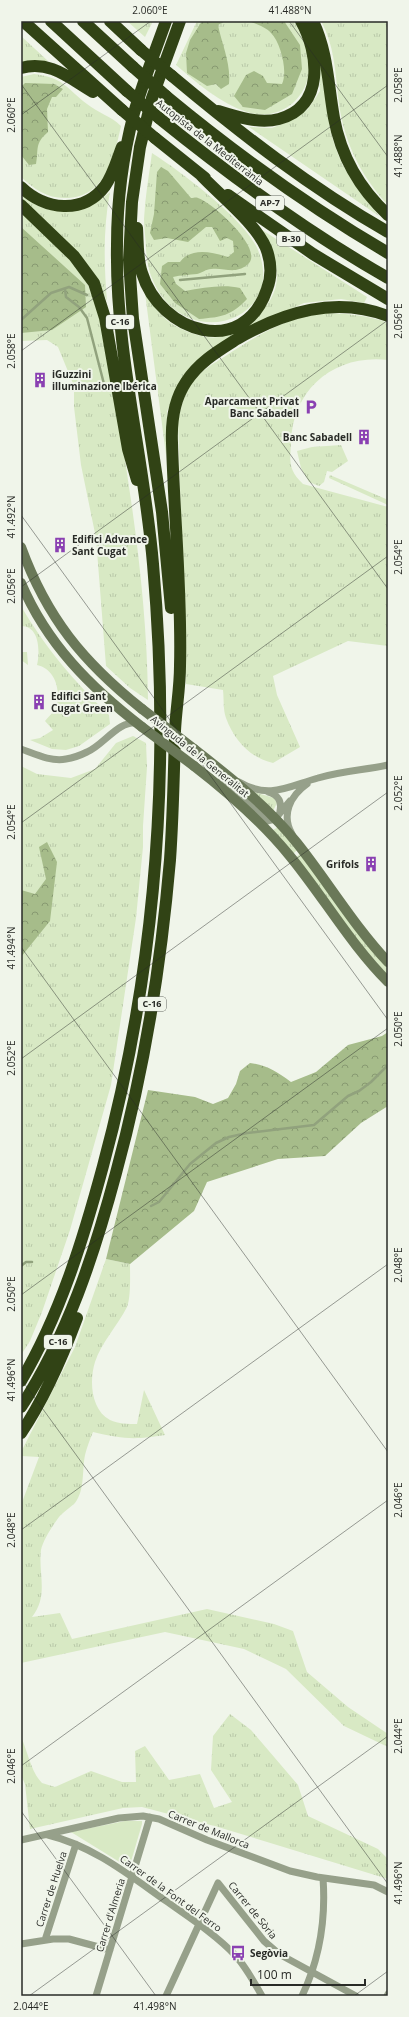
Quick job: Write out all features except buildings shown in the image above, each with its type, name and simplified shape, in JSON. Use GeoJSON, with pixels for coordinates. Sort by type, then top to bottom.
{"type":"FeatureCollection","features":[{"type":"Feature","properties":{"kind":"highway","name":"B-30"},"geometry":{"type":"LineString","coordinates":[[23,21],[120,109],[199,173],[285,235],[388,299]]}},
{"type":"Feature","properties":{"kind":"highway","name":"Autopista de la Mediterrània"},"geometry":{"type":"LineString","coordinates":[[51,21],[127,91],[212,161],[273,205],[388,278]]}},
{"type":"Feature","properties":{"kind":"highway","name":"Autopista de la Mediterrània"},"geometry":{"type":"LineString","coordinates":[[83,21],[133,67],[202,126],[272,178],[388,253]]}},
{"type":"Feature","properties":{"kind":"highway"},"geometry":{"type":"LineString","coordinates":[[110,21],[141,50],[212,110],[329,195],[388,232]]}},
{"type":"Feature","properties":{"kind":"highway","name":"C-16"},"geometry":{"type":"LineString","coordinates":[[21,1381],[63,1295],[95,1198],[122,1091],[144,969],[156,857],[161,756],[159,638],[148,520],[124,349],[117,281],[119,206],[132,123],[141,89],[166,21]]}},
{"type":"Feature","properties":{"kind":"highway","name":"C-16"},"geometry":{"type":"LineString","coordinates":[[21,1407],[55,1348],[86,1273],[122,1151],[151,1015],[162,938],[170,861],[176,728],[172,627],[166,550],[156,473],[135,338],[130,286],[130,222],[140,147],[152,98],[180,21]]}},
{"type":"Feature","properties":{"kind":"highway"},"geometry":{"type":"LineString","coordinates":[[212,110],[252,119],[270,121],[286,116],[300,107],[312,88],[315,71],[313,51],[301,21]]}},
{"type":"Feature","properties":{"kind":"highway"},"geometry":{"type":"LineString","coordinates":[[313,21],[325,53],[334,118],[342,148],[354,174],[388,215]]}},
{"type":"Feature","properties":{"kind":"highway"},"geometry":{"type":"LineString","coordinates":[[21,68],[37,66],[56,70],[120,109]]}},
{"type":"Feature","properties":{"kind":"highway"},"geometry":{"type":"LineString","coordinates":[[21,187],[38,200],[57,206],[76,206],[88,201],[99,193],[108,182],[132,123]]}},
{"type":"Feature","properties":{"kind":"highway"},"geometry":{"type":"LineString","coordinates":[[140,147],[137,223],[138,258],[142,274],[161,307],[182,323],[194,328],[217,331],[240,324],[259,306],[266,294],[270,272],[266,248],[248,222],[199,173]]}},
{"type":"Feature","properties":{"kind":"highway"},"geometry":{"type":"LineString","coordinates":[[21,205],[74,256],[94,283],[109,336],[128,449],[148,520]]}},
{"type":"Feature","properties":{"kind":"highway"},"geometry":{"type":"LineString","coordinates":[[176,728],[180,667],[172,443],[173,416],[178,396],[196,369],[220,350],[269,323],[300,311],[326,307],[355,308],[388,316]]}},
{"type":"Feature","properties":{"kind":"highway"},"geometry":{"type":"LineString","coordinates":[[21,1433],[41,1400],[62,1356],[83,1300],[86,1273]]}},
{"type":"Feature","properties":{"kind":"highway"},"geometry":{"type":"LineString","coordinates":[[21,1371],[36,1353]]}},
{"type":"Feature","properties":{"kind":"street","name":"Avinguda de la Generalitat"},"geometry":{"type":"LineString","coordinates":[[21,547],[30,571],[49,607],[65,632],[96,670],[142,709],[278,815],[296,842],[388,962]]}},
{"type":"Feature","properties":{"kind":"street","name":"Avinguda de la Generalitat"},"geometry":{"type":"LineString","coordinates":[[21,583],[53,640],[70,662],[89,682],[119,708],[245,807],[267,829],[290,856],[356,945],[388,982]]}},
{"type":"Feature","properties":{"kind":"street"},"geometry":{"type":"LineString","coordinates":[[119,708],[124,722],[123,726]]}},
{"type":"Feature","properties":{"kind":"street"},"geometry":{"type":"LineString","coordinates":[[21,749],[46,758],[65,759],[88,752],[123,726],[132,723],[140,725]]}},
{"type":"Feature","properties":{"kind":"street"},"geometry":{"type":"LineString","coordinates":[[209,761],[241,784],[274,794],[281,804],[278,815]]}},
{"type":"Feature","properties":{"kind":"street"},"geometry":{"type":"LineString","coordinates":[[265,791],[285,790],[319,777],[388,765]]}},
{"type":"Feature","properties":{"kind":"street"},"geometry":{"type":"LineString","coordinates":[[213,781],[230,787],[267,822],[278,815],[296,793],[319,777]]}},
{"type":"Feature","properties":{"kind":"street"},"geometry":{"type":"LineString","coordinates":[[290,801],[287,820],[296,842]]}},
{"type":"Feature","properties":{"kind":"street","name":"Carrer de Mallorca"},"geometry":{"type":"LineString","coordinates":[[21,1840],[119,1818],[135,1816],[150,1817],[185,1830],[206,1840],[290,1871],[323,1878],[374,1885],[388,1892]]}},
{"type":"Feature","properties":{"kind":"street","name":"Carrer d'Almeria"},"geometry":{"type":"LineString","coordinates":[[96,1996],[150,1817]]}},
{"type":"Feature","properties":{"kind":"street","name":"Carrer de la Font del Ferro"},"geometry":{"type":"LineString","coordinates":[[46,1834],[76,1844],[103,1858],[132,1876],[200,1925],[221,1942],[243,1964],[262,1996]]}},
{"type":"Feature","properties":{"kind":"street","name":"Carrer de Huelva"},"geometry":{"type":"LineString","coordinates":[[45,1940],[76,1844]]}},
{"type":"Feature","properties":{"kind":"street"},"geometry":{"type":"LineString","coordinates":[[302,1996],[313,1974],[322,1936],[324,1914],[323,1878]]}},
{"type":"Feature","properties":{"kind":"street","name":"Carrer de Sòria"},"geometry":{"type":"LineString","coordinates":[[200,1925],[218,1883],[264,1941],[279,1954],[313,1974],[356,1996]]}},
{"type":"Feature","properties":{"kind":"street"},"geometry":{"type":"LineString","coordinates":[[166,1996],[200,1925]]}},
{"type":"Feature","properties":{"kind":"street"},"geometry":{"type":"LineString","coordinates":[[21,1944],[45,1940],[69,1939],[110,1950]]}},
{"type":"Feature","properties":{"kind":"green space"},"geometry":{"type":"Polygon","coordinates":[[[127,21],[153,21],[145,37],[127,21]]]}},
{"type":"Feature","properties":{"kind":"green space"},"geometry":{"type":"Polygon","coordinates":[[[197,21],[294,21],[303,39],[309,64],[307,81],[303,91],[296,100],[288,106],[269,114],[247,112],[218,98],[176,65],[197,21]]]}},
{"type":"Feature","properties":{"kind":"green space"},"geometry":{"type":"Polygon","coordinates":[[[202,21],[225,21],[218,25],[229,69],[229,84],[221,89],[216,84],[207,86],[187,73],[186,53],[190,40],[202,21]]]}},
{"type":"Feature","properties":{"kind":"green space"},"geometry":{"type":"Polygon","coordinates":[[[249,21],[284,21],[300,45],[302,69],[292,94],[265,110],[243,107],[234,96],[246,75],[254,71],[263,76],[267,83],[282,84],[284,79],[284,65],[275,38],[266,29],[249,21]]]}},
{"type":"Feature","properties":{"kind":"green space"},"geometry":{"type":"Polygon","coordinates":[[[321,21],[388,21],[388,205],[360,168],[348,141],[340,111],[335,66],[329,39],[321,21]]]}},
{"type":"Feature","properties":{"kind":"green space"},"geometry":{"type":"Polygon","coordinates":[[[21,36],[48,61],[21,64],[21,36]]]}},
{"type":"Feature","properties":{"kind":"green space"},"geometry":{"type":"Polygon","coordinates":[[[324,66],[328,117],[338,156],[354,183],[379,216],[249,127],[272,128],[292,120],[308,109],[320,91],[319,67],[324,66]]]}},
{"type":"Feature","properties":{"kind":"green space"},"geometry":{"type":"Polygon","coordinates":[[[34,74],[52,78],[64,84],[91,107],[121,126],[111,163],[105,174],[98,184],[89,192],[78,197],[58,198],[46,195],[21,177],[21,77],[34,74]]]}},
{"type":"Feature","properties":{"kind":"green space"},"geometry":{"type":"Polygon","coordinates":[[[25,83],[54,84],[63,89],[56,97],[52,97],[47,109],[48,132],[39,143],[36,164],[29,165],[21,155],[21,87],[25,83]]]}},
{"type":"Feature","properties":{"kind":"green space"},"geometry":{"type":"Polygon","coordinates":[[[152,153],[211,197],[227,211],[251,238],[258,250],[263,275],[258,296],[245,311],[227,320],[206,322],[185,316],[165,301],[151,276],[148,267],[146,250],[144,223],[147,186],[152,153]]]}},
{"type":"Feature","properties":{"kind":"green space"},"geometry":{"type":"Polygon","coordinates":[[[161,167],[168,171],[191,198],[197,198],[205,201],[225,217],[244,239],[250,249],[251,258],[247,265],[238,270],[209,269],[197,274],[173,277],[176,284],[185,291],[220,286],[240,288],[247,299],[236,309],[225,315],[199,319],[175,303],[160,284],[162,266],[168,262],[180,262],[190,254],[202,252],[209,252],[228,257],[234,252],[233,241],[227,238],[220,241],[212,227],[206,227],[188,242],[167,238],[154,240],[150,233],[154,214],[157,172],[161,167]]]}},
{"type":"Feature","properties":{"kind":"green space"},"geometry":{"type":"Polygon","coordinates":[[[110,192],[106,219],[105,246],[107,301],[93,272],[21,200],[21,194],[31,202],[42,207],[66,211],[89,206],[110,192]]]}},
{"type":"Feature","properties":{"kind":"green space"},"geometry":{"type":"Polygon","coordinates":[[[21,213],[59,244],[76,264],[87,282],[104,331],[139,561],[144,607],[148,700],[130,688],[106,666],[96,538],[81,465],[74,407],[74,386],[58,347],[47,340],[21,341],[21,213]]]}},
{"type":"Feature","properties":{"kind":"green space"},"geometry":{"type":"Polygon","coordinates":[[[21,227],[85,285],[86,307],[52,330],[21,333],[21,227]]]}},
{"type":"Feature","properties":{"kind":"green space"},"geometry":{"type":"Polygon","coordinates":[[[259,228],[367,297],[364,303],[341,299],[304,303],[260,323],[208,353],[190,367],[167,411],[166,455],[145,293],[157,310],[166,319],[177,327],[193,334],[208,337],[219,337],[242,327],[267,306],[276,287],[277,269],[274,257],[259,228]]]}},
{"type":"Feature","properties":{"kind":"green space"},"geometry":{"type":"Polygon","coordinates":[[[327,313],[350,314],[388,323],[388,360],[369,360],[351,363],[335,369],[320,378],[309,391],[300,406],[294,423],[290,455],[291,465],[292,470],[303,484],[388,507],[388,646],[348,641],[273,676],[277,695],[300,747],[273,763],[265,761],[250,752],[233,734],[225,715],[223,690],[186,684],[178,421],[187,390],[196,377],[208,368],[273,328],[299,318],[327,313]]]}},
{"type":"Feature","properties":{"kind":"green space"},"geometry":{"type":"Polygon","coordinates":[[[341,445],[348,461],[332,472],[327,471],[324,482],[319,486],[309,482],[301,468],[297,451],[312,447],[341,445]]]}},
{"type":"Feature","properties":{"kind":"green space"},"geometry":{"type":"Polygon","coordinates":[[[330,475],[386,499],[388,505],[329,478],[330,475]]]}},
{"type":"Feature","properties":{"kind":"green space"},"geometry":{"type":"Polygon","coordinates":[[[21,606],[40,636],[61,664],[109,715],[110,724],[79,746],[66,750],[52,749],[30,740],[40,738],[53,730],[45,721],[55,709],[58,696],[56,682],[53,676],[44,667],[37,665],[37,641],[32,630],[21,626],[21,606]]]}},
{"type":"Feature","properties":{"kind":"green space"},"geometry":{"type":"Polygon","coordinates":[[[21,652],[27,652],[28,665],[21,660],[21,652]]]}},
{"type":"Feature","properties":{"kind":"green space"},"geometry":{"type":"Polygon","coordinates":[[[133,736],[146,743],[147,767],[143,847],[136,918],[111,1085],[70,1230],[42,1312],[30,1341],[21,1355],[21,766],[37,774],[71,778],[95,769],[116,743],[133,736]]]}},
{"type":"Feature","properties":{"kind":"green space"},"geometry":{"type":"Polygon","coordinates":[[[251,791],[274,798],[277,803],[273,811],[251,791]]]}},
{"type":"Feature","properties":{"kind":"green space"},"geometry":{"type":"Polygon","coordinates":[[[278,827],[297,850],[293,854],[273,830],[278,827]]]}},
{"type":"Feature","properties":{"kind":"green space"},"geometry":{"type":"Polygon","coordinates":[[[47,842],[57,862],[50,921],[21,957],[21,890],[35,894],[46,879],[39,847],[47,842]]]}},
{"type":"Feature","properties":{"kind":"green space"},"geometry":{"type":"Polygon","coordinates":[[[300,854],[388,968],[388,976],[351,932],[296,857],[300,854]]]}},
{"type":"Feature","properties":{"kind":"green space"},"geometry":{"type":"Polygon","coordinates":[[[388,1032],[388,1106],[361,1123],[325,1156],[278,1159],[207,1182],[194,1211],[130,1264],[106,1259],[148,1090],[195,1097],[213,1104],[228,1098],[236,1084],[240,1071],[250,1063],[262,1065],[291,1082],[316,1072],[348,1045],[382,1036],[388,1032]]]}},
{"type":"Feature","properties":{"kind":"green space"},"geometry":{"type":"Polygon","coordinates":[[[106,1259],[130,1264],[130,1292],[127,1307],[105,1341],[95,1362],[92,1386],[95,1402],[104,1415],[110,1420],[120,1423],[137,1424],[144,1390],[165,1435],[145,1438],[129,1438],[93,1432],[85,1455],[82,1486],[78,1498],[75,1503],[59,1517],[48,1533],[42,1546],[40,1559],[42,1593],[37,1609],[32,1617],[60,1613],[72,1639],[207,1609],[274,1624],[293,1631],[307,1672],[348,1707],[388,1734],[388,1747],[344,1726],[286,1669],[244,1649],[165,1632],[21,1663],[21,1505],[39,1457],[21,1456],[21,1452],[75,1347],[106,1259]]]}},
{"type":"Feature","properties":{"kind":"green space"},"geometry":{"type":"Polygon","coordinates":[[[230,1714],[251,1730],[298,1785],[308,1816],[378,1849],[388,1859],[388,1879],[218,1827],[142,1807],[123,1808],[30,1829],[25,1784],[21,1775],[21,1737],[32,1768],[42,1783],[55,1787],[91,1771],[122,1782],[136,1782],[135,1751],[145,1746],[169,1780],[200,1774],[214,1808],[232,1802],[211,1770],[213,1736],[230,1714]]]}},
{"type":"Feature","properties":{"kind":"green space"},"geometry":{"type":"Polygon","coordinates":[[[125,1821],[142,1821],[130,1865],[126,1866],[71,1832],[125,1821]]]}},
{"type":"Feature","properties":{"kind":"waterway"},"geometry":{"type":"LineString","coordinates":[[180,280],[245,274]]}},
{"type":"Feature","properties":{"kind":"waterway"},"geometry":{"type":"LineString","coordinates":[[21,320],[51,293],[69,287],[87,295]]}},
{"type":"Feature","properties":{"kind":"waterway"},"geometry":{"type":"LineString","coordinates":[[65,289],[66,297],[79,307],[87,318],[104,384]]}},
{"type":"Feature","properties":{"kind":"waterway"},"geometry":{"type":"LineString","coordinates":[[151,1206],[159,1202],[190,1164],[216,1143],[229,1137],[247,1133],[314,1125],[348,1096],[359,1091],[371,1082],[388,1065]]}},
{"type":"Feature","properties":{"kind":"waterway"},"geometry":{"type":"LineString","coordinates":[[21,1266],[26,1262],[32,1262]]}},
{"type":"Feature","properties":{"kind":"place","name":"iGuzzini illuminazione Ibérica"},"geometry":{"type":"Point","coordinates":[40,380]}},
{"type":"Feature","properties":{"kind":"place","name":"Aparcament Privat Banc Sabadell"},"geometry":{"type":"Point","coordinates":[311,407]}},
{"type":"Feature","properties":{"kind":"place","name":"Banc Sabadell"},"geometry":{"type":"Point","coordinates":[364,437]}},
{"type":"Feature","properties":{"kind":"place","name":"Edifici Advance Sant Cugat"},"geometry":{"type":"Point","coordinates":[60,545]}},
{"type":"Feature","properties":{"kind":"place","name":"Edifici Sant Cugat Green"},"geometry":{"type":"Point","coordinates":[39,702]}},
{"type":"Feature","properties":{"kind":"place","name":"Grifols"},"geometry":{"type":"Point","coordinates":[371,864]}},
{"type":"Feature","properties":{"kind":"place","name":"Segòvia"},"geometry":{"type":"Point","coordinates":[238,1953]}}]}
